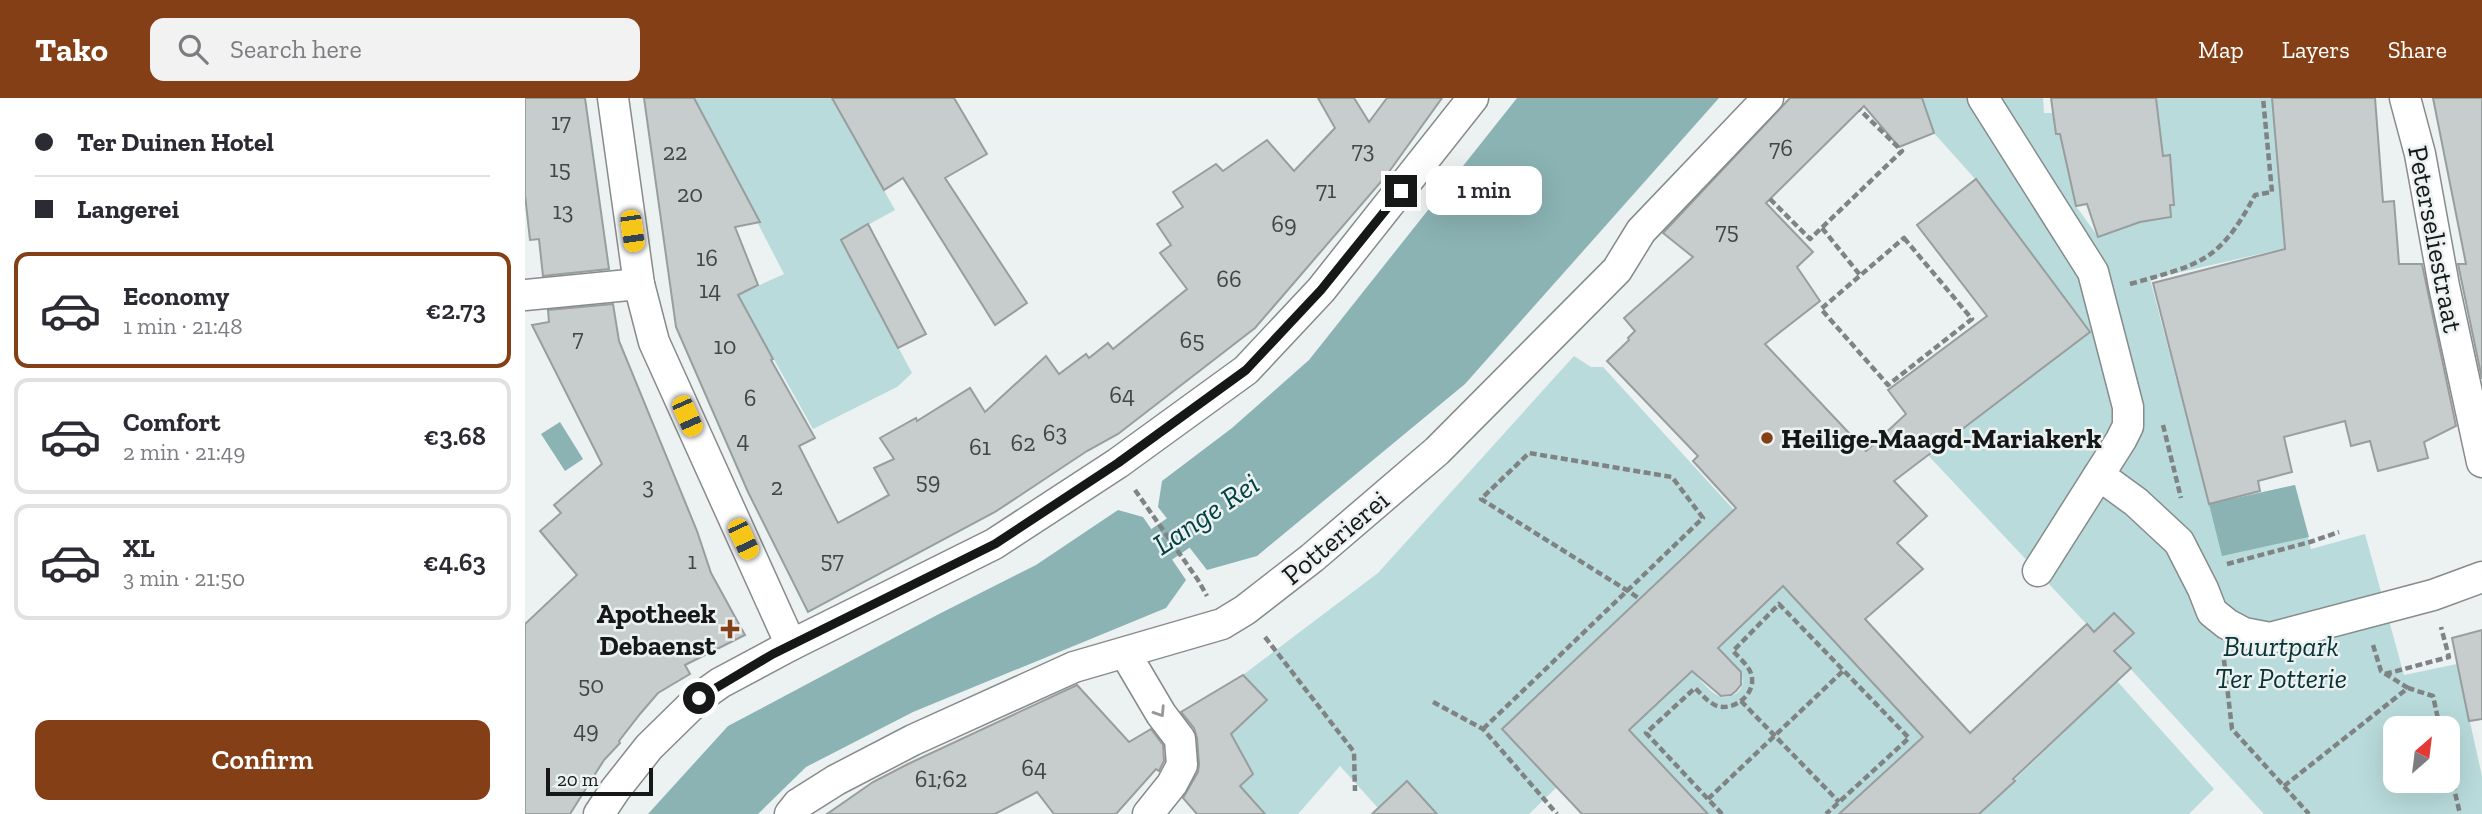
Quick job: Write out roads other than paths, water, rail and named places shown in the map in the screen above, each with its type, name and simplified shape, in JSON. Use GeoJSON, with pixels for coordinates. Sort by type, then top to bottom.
{"type":"FeatureCollection","features":[{"type":"Feature","properties":{"kind":"street"},"geometry":{"type":"LineString","coordinates":[[613,98],[639,284],[654,342],[791,645]]}},
{"type":"Feature","properties":{"kind":"street"},"geometry":{"type":"LineString","coordinates":[[599,814],[649,747],[699,698],[791,645],[995,544],[1118,463],[1246,370],[1321,290],[1473,98]]}},
{"type":"Feature","properties":{"kind":"street","name":"Potterierei"},"geometry":{"type":"LineString","coordinates":[[790,814],[798,804],[836,780],[913,740],[1074,667],[1234,617],[1312,558],[1437,451],[1617,270],[1641,231],[1768,98]]}},
{"type":"Feature","properties":{"kind":"street"},"geometry":{"type":"LineString","coordinates":[[1983,98],[2093,272],[2128,407],[2128,426],[2038,571]]}},
{"type":"Feature","properties":{"kind":"street","name":"Peterseliestraat"},"geometry":{"type":"LineString","coordinates":[[2405,98],[2420,154],[2444,286],[2482,462]]}},
{"type":"Feature","properties":{"kind":"street"},"geometry":{"type":"LineString","coordinates":[[525,295],[639,284]]}},
{"type":"Feature","properties":{"kind":"street"},"geometry":{"type":"LineString","coordinates":[[2099,475],[2136,502],[2179,542],[2212,612],[2245,633],[2270,638],[2433,595],[2482,577]]}},
{"type":"Feature","properties":{"kind":"street"},"geometry":{"type":"LineString","coordinates":[[1125,653],[1161,714],[1180,739],[1182,765],[1172,785],[1148,814]]}},
{"type":"Feature","properties":{"kind":"water"},"geometry":{"type":"Polygon","coordinates":[[[1517,98],[1719,98],[1465,384],[1257,556],[1207,570],[1158,507],[1162,481],[1232,428],[1309,360],[1517,98]]]}},
{"type":"Feature","properties":{"kind":"water"},"geometry":{"type":"Polygon","coordinates":[[[560,422],[583,459],[565,471],[541,434],[560,422]]]}},
{"type":"Feature","properties":{"kind":"water"},"geometry":{"type":"Polygon","coordinates":[[[2295,485],[2309,537],[2222,556],[2209,504],[2295,485]]]}},
{"type":"Feature","properties":{"kind":"water"},"geometry":{"type":"Polygon","coordinates":[[[1118,510],[1143,517],[1186,580],[1166,608],[913,712],[806,767],[758,814],[648,814],[728,726],[1036,565],[1118,510]]]}},
{"type":"Feature","properties":{"kind":"waterway","name":"Lange Rei"},"geometry":{"type":"LineString","coordinates":[[1121,572],[1221,504]]}},
{"type":"Feature","properties":{"kind":"place","name":"Heilige-Maagd-Mariakerk"},"geometry":{"type":"Point","coordinates":[1767,438]}},
{"type":"Feature","properties":{"kind":"place","name":"Apotheek Debaenst"},"geometry":{"type":"Point","coordinates":[730,629]}},
{"type":"Feature","properties":{"kind":"park label","name":"Buurtpark Ter Potterie"},"geometry":{"type":"Point","coordinates":[2281,662]}}]}
